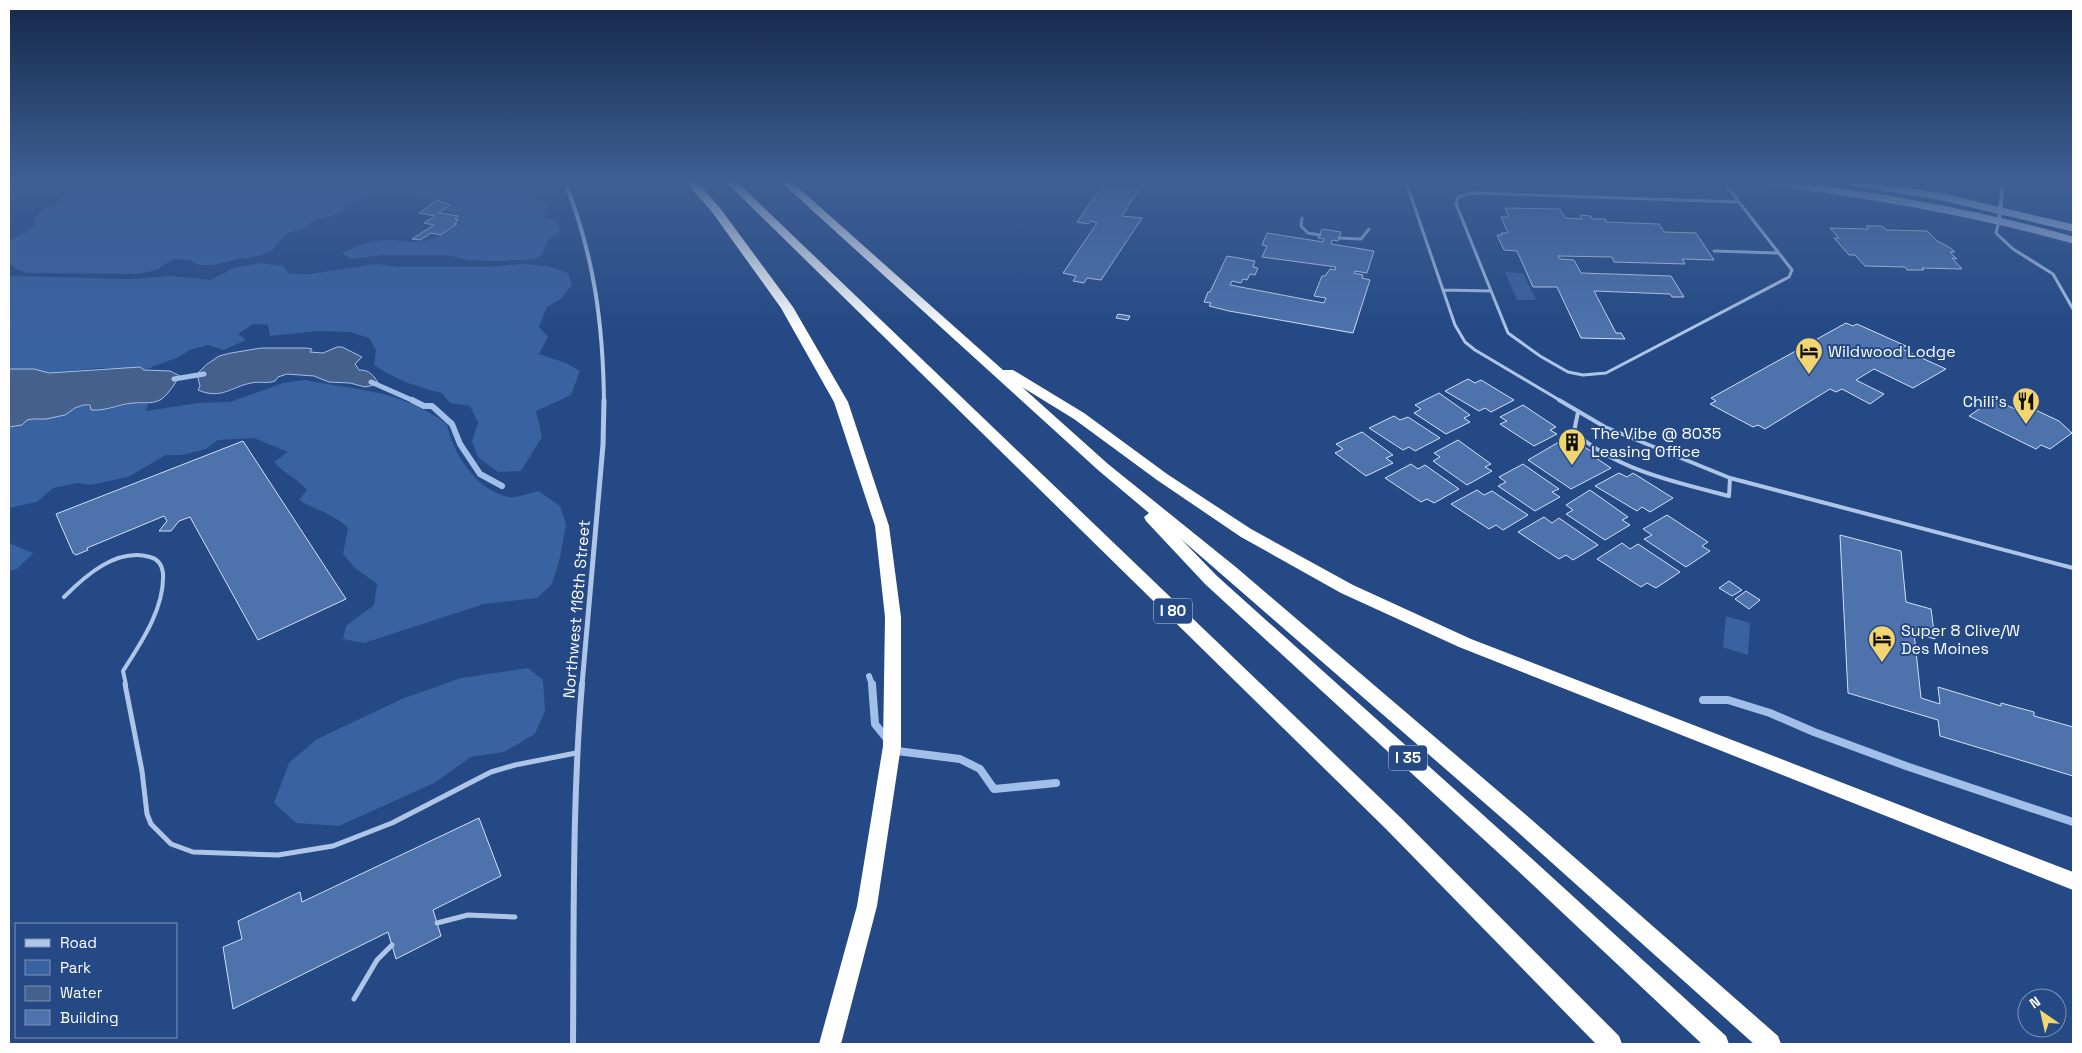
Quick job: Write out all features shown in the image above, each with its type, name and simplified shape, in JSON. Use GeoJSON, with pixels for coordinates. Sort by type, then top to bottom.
{"type":"FeatureCollection","features":[{"type":"Feature","properties":{"kind":"highway"},"geometry":{"type":"LineString","coordinates":[[731,231],[786,307],[841,402],[882,526],[893,617],[892,746],[867,906],[830,1044]]}},
{"type":"Feature","properties":{"kind":"highway","name":"I 80"},"geometry":{"type":"LineString","coordinates":[[782,231],[1393,824],[1611,1044]]}},
{"type":"Feature","properties":{"kind":"highway"},"geometry":{"type":"LineString","coordinates":[[840,231],[1103,466],[1231,572],[1510,814],[1770,1044]]}},
{"type":"Feature","properties":{"kind":"highway"},"geometry":{"type":"LineString","coordinates":[[974,352],[1079,416],[1162,477],[1246,533],[1347,589],[1465,643],[2073,881]]}},
{"type":"Feature","properties":{"kind":"highway","name":"I 35"},"geometry":{"type":"LineString","coordinates":[[1103,466],[1211,580],[1530,869],[1718,1044]]}},
{"type":"Feature","properties":{"kind":"street","name":"Northwest 118th Street"},"geometry":{"type":"LineString","coordinates":[[573,1044],[576,753],[603,445],[604,395],[603,339],[598,289],[584,231]]}},
{"type":"Feature","properties":{"kind":"street"},"geometry":{"type":"LineString","coordinates":[[2038,231],[2073,240]]}},
{"type":"Feature","properties":{"kind":"lane"},"geometry":{"type":"LineString","coordinates":[[1307,231],[1320,235]]}},
{"type":"Feature","properties":{"kind":"lane"},"geometry":{"type":"LineString","coordinates":[[1339,238],[1360,240],[1368,235],[1369,231]]}},
{"type":"Feature","properties":{"kind":"lane"},"geometry":{"type":"LineString","coordinates":[[1423,231],[1455,325],[1465,342],[1605,427],[1730,478],[2073,568]]}},
{"type":"Feature","properties":{"kind":"lane"},"geometry":{"type":"LineString","coordinates":[[1467,231],[1508,333],[1514,339],[1566,370],[1575,374],[1595,375],[1606,373],[1789,277],[1792,270],[1762,231]]}},
{"type":"Feature","properties":{"kind":"lane"},"geometry":{"type":"LineString","coordinates":[[1996,231],[1996,233],[2013,249],[2053,274],[2073,309]]}},
{"type":"Feature","properties":{"kind":"lane"},"geometry":{"type":"LineString","coordinates":[[1714,251],[1778,253]]}},
{"type":"Feature","properties":{"kind":"lane"},"geometry":{"type":"LineString","coordinates":[[1443,290],[1491,291]]}},
{"type":"Feature","properties":{"kind":"lane"},"geometry":{"type":"LineString","coordinates":[[1578,412],[1574,432],[1580,439],[1626,465],[1728,496],[1730,478]]}},
{"type":"Feature","properties":{"kind":"lane"},"geometry":{"type":"LineString","coordinates":[[64,597],[93,570],[114,560],[125,557],[146,556],[155,558],[161,565],[163,572],[160,595],[148,632],[123,671],[140,761],[147,814],[151,824],[162,837],[182,848],[205,854],[278,855],[333,846],[392,823],[491,772],[576,753]]}},
{"type":"Feature","properties":{"kind":"lane"},"geometry":{"type":"LineString","coordinates":[[437,923],[468,915],[516,916]]}},
{"type":"Feature","properties":{"kind":"lane"},"geometry":{"type":"LineString","coordinates":[[354,999],[377,960],[392,945]]}},
{"type":"Feature","properties":{"kind":"green space"},"geometry":{"type":"Polygon","coordinates":[[[294,231],[287,233],[270,252],[246,259],[241,258],[213,265],[199,265],[190,260],[174,259],[156,270],[138,274],[27,273],[14,268],[9,262],[9,240],[27,232],[294,231]]]}},
{"type":"Feature","properties":{"kind":"green space"},"geometry":{"type":"Polygon","coordinates":[[[450,231],[560,231],[548,240],[542,255],[534,259],[501,261],[468,260],[446,255],[384,255],[351,259],[342,253],[360,245],[380,240],[421,242],[450,231]]]}},
{"type":"Feature","properties":{"kind":"green space"},"geometry":{"type":"Polygon","coordinates":[[[260,263],[283,266],[289,274],[309,274],[378,264],[398,267],[485,267],[523,264],[547,266],[568,273],[572,285],[561,299],[547,307],[539,327],[548,337],[539,354],[566,363],[580,371],[571,395],[536,411],[542,437],[521,471],[498,472],[478,457],[472,441],[478,423],[470,406],[450,403],[442,393],[390,375],[374,365],[376,350],[369,338],[350,332],[319,331],[270,336],[268,325],[253,324],[238,334],[246,340],[224,350],[208,345],[190,350],[179,357],[144,370],[100,368],[48,373],[34,369],[9,369],[9,276],[130,279],[171,276],[211,280],[233,268],[260,263]]]}},
{"type":"Feature","properties":{"kind":"green space"},"geometry":{"type":"Polygon","coordinates":[[[1505,272],[1523,273],[1536,300],[1517,300],[1505,272]]]}},
{"type":"Feature","properties":{"kind":"green space"},"geometry":{"type":"Polygon","coordinates":[[[304,380],[378,393],[412,404],[447,424],[454,447],[460,458],[477,479],[487,487],[509,497],[539,491],[560,506],[566,524],[560,558],[552,584],[537,598],[484,604],[364,643],[343,639],[346,626],[374,605],[377,584],[355,568],[343,554],[348,528],[337,519],[299,500],[307,490],[274,462],[288,452],[254,438],[218,440],[206,449],[182,455],[166,455],[128,477],[91,485],[78,483],[53,488],[37,502],[9,508],[9,427],[22,425],[27,420],[65,415],[83,405],[106,410],[132,403],[148,404],[146,411],[198,403],[230,402],[283,383],[304,380]]]}},
{"type":"Feature","properties":{"kind":"green space"},"geometry":{"type":"Polygon","coordinates":[[[9,543],[33,553],[17,569],[9,571],[9,543]]]}},
{"type":"Feature","properties":{"kind":"green space"},"geometry":{"type":"Polygon","coordinates":[[[1726,616],[1750,623],[1748,655],[1723,647],[1726,616]]]}},
{"type":"Feature","properties":{"kind":"green space"},"geometry":{"type":"Polygon","coordinates":[[[528,668],[543,680],[545,711],[535,734],[504,752],[471,757],[434,783],[339,826],[296,823],[274,803],[289,763],[317,739],[404,698],[461,678],[528,668]]]}},
{"type":"Feature","properties":{"kind":"water"},"geometry":{"type":"Polygon","coordinates":[[[337,347],[342,347],[362,357],[355,364],[359,370],[371,374],[379,384],[365,387],[350,383],[329,382],[314,376],[287,374],[278,377],[272,382],[251,383],[226,392],[213,394],[198,390],[200,386],[197,374],[219,356],[261,348],[307,348],[312,349],[310,352],[323,353],[337,347]]]}},
{"type":"Feature","properties":{"kind":"water"},"geometry":{"type":"Polygon","coordinates":[[[140,367],[144,370],[170,371],[180,376],[166,396],[156,402],[128,404],[97,410],[91,410],[90,405],[83,405],[65,415],[27,420],[22,425],[9,427],[9,369],[34,369],[49,373],[140,367]]]}},
{"type":"Feature","properties":{"kind":"building"},"geometry":{"type":"Polygon","coordinates":[[[424,231],[447,231],[441,235],[431,233],[420,240],[412,239],[424,231]]]}},
{"type":"Feature","properties":{"kind":"building"},"geometry":{"type":"Polygon","coordinates":[[[1091,231],[1133,231],[1101,280],[1087,278],[1084,283],[1073,281],[1076,276],[1063,273],[1091,231]]]}},
{"type":"Feature","properties":{"kind":"building"},"geometry":{"type":"Polygon","coordinates":[[[1321,231],[1341,232],[1338,241],[1332,240],[1331,244],[1374,251],[1367,273],[1355,271],[1354,273],[1363,275],[1362,278],[1370,280],[1353,333],[1229,311],[1209,306],[1211,303],[1204,302],[1227,256],[1255,261],[1253,267],[1258,268],[1255,275],[1250,274],[1247,280],[1243,279],[1241,283],[1232,281],[1230,285],[1324,303],[1326,298],[1314,296],[1322,276],[1325,276],[1330,269],[1335,270],[1336,267],[1262,257],[1267,246],[1262,245],[1267,233],[1323,242],[1324,239],[1318,238],[1321,231]]]}},
{"type":"Feature","properties":{"kind":"building"},"geometry":{"type":"Polygon","coordinates":[[[1507,231],[1663,231],[1696,233],[1714,260],[1682,259],[1685,264],[1614,262],[1612,257],[1558,256],[1560,259],[1574,260],[1581,273],[1671,276],[1684,297],[1672,297],[1670,294],[1594,291],[1616,333],[1621,333],[1625,339],[1581,338],[1557,287],[1533,287],[1517,251],[1504,250],[1497,235],[1508,233],[1507,231]]]}},
{"type":"Feature","properties":{"kind":"building"},"geometry":{"type":"Polygon","coordinates":[[[1833,231],[1927,231],[1937,241],[1955,252],[1950,252],[1957,259],[1952,258],[1962,269],[1922,268],[1924,270],[1907,270],[1905,267],[1865,266],[1855,255],[1849,255],[1834,238],[1839,238],[1833,231]]]}},
{"type":"Feature","properties":{"kind":"building"},"geometry":{"type":"Polygon","coordinates":[[[1118,314],[1130,316],[1128,320],[1116,318],[1118,314]]]}},
{"type":"Feature","properties":{"kind":"building","name":"Wildwood Lodge"},"geometry":{"type":"Polygon","coordinates":[[[1846,323],[1853,326],[1857,324],[1906,346],[1902,349],[1946,369],[1913,388],[1874,369],[1856,380],[1884,394],[1870,404],[1842,389],[1836,392],[1830,389],[1765,429],[1758,425],[1753,427],[1710,404],[1716,401],[1711,398],[1846,323]]]}},
{"type":"Feature","properties":{"kind":"building"},"geometry":{"type":"Polygon","coordinates":[[[1468,379],[1475,383],[1481,380],[1514,400],[1491,412],[1485,408],[1479,411],[1445,391],[1468,379]]]}},
{"type":"Feature","properties":{"kind":"building"},"geometry":{"type":"Polygon","coordinates":[[[1439,393],[1470,415],[1464,418],[1470,422],[1446,434],[1414,413],[1421,409],[1415,405],[1439,393]]]}},
{"type":"Feature","properties":{"kind":"building","name":"Chili's"},"geometry":{"type":"Polygon","coordinates":[[[1994,399],[2019,411],[2027,406],[2059,421],[2072,433],[2050,449],[2041,445],[2036,449],[1969,416],[1994,399]]]}},
{"type":"Feature","properties":{"kind":"building"},"geometry":{"type":"Polygon","coordinates":[[[1523,405],[1556,427],[1550,430],[1557,434],[1534,446],[1500,424],[1507,421],[1500,417],[1523,405]]]}},
{"type":"Feature","properties":{"kind":"building"},"geometry":{"type":"Polygon","coordinates":[[[1394,416],[1400,420],[1408,417],[1440,438],[1415,451],[1409,447],[1403,450],[1369,428],[1394,416]]]}},
{"type":"Feature","properties":{"kind":"building"},"geometry":{"type":"Polygon","coordinates":[[[1362,432],[1393,455],[1386,458],[1393,463],[1366,476],[1335,453],[1343,449],[1336,444],[1362,432]]]}},
{"type":"Feature","properties":{"kind":"building","name":"The Vibe @ 8035 Leasing Office"},"geometry":{"type":"Polygon","coordinates":[[[1564,439],[1578,447],[1581,445],[1599,456],[1596,458],[1611,468],[1571,489],[1528,460],[1564,439]]]}},
{"type":"Feature","properties":{"kind":"building"},"geometry":{"type":"Polygon","coordinates":[[[1458,440],[1491,464],[1485,467],[1492,471],[1467,485],[1433,461],[1440,457],[1434,453],[1458,440]]]}},
{"type":"Feature","properties":{"kind":"building"},"geometry":{"type":"Polygon","coordinates":[[[243,441],[346,599],[258,640],[190,517],[179,521],[171,531],[159,531],[167,521],[164,516],[87,548],[88,550],[76,555],[73,553],[56,514],[243,441]]]}},
{"type":"Feature","properties":{"kind":"building"},"geometry":{"type":"Polygon","coordinates":[[[1411,464],[1418,469],[1425,465],[1459,489],[1434,503],[1427,499],[1421,502],[1385,478],[1411,464]]]}},
{"type":"Feature","properties":{"kind":"building"},"geometry":{"type":"Polygon","coordinates":[[[1523,464],[1559,489],[1552,492],[1560,497],[1535,511],[1498,486],[1506,482],[1499,477],[1523,464]]]}},
{"type":"Feature","properties":{"kind":"building"},"geometry":{"type":"Polygon","coordinates":[[[1619,473],[1627,477],[1633,473],[1673,498],[1650,512],[1642,507],[1637,511],[1595,486],[1619,473]]]}},
{"type":"Feature","properties":{"kind":"building"},"geometry":{"type":"Polygon","coordinates":[[[1477,490],[1484,495],[1492,491],[1528,515],[1503,530],[1496,525],[1489,529],[1451,504],[1477,490]]]}},
{"type":"Feature","properties":{"kind":"building"},"geometry":{"type":"Polygon","coordinates":[[[1590,490],[1628,517],[1622,520],[1630,525],[1605,540],[1566,514],[1573,510],[1566,505],[1590,490]]]}},
{"type":"Feature","properties":{"kind":"building"},"geometry":{"type":"Polygon","coordinates":[[[1667,515],[1708,542],[1702,546],[1710,551],[1686,567],[1644,539],[1652,535],[1643,529],[1667,515]]]}},
{"type":"Feature","properties":{"kind":"building"},"geometry":{"type":"Polygon","coordinates":[[[1544,517],[1552,523],[1559,518],[1598,545],[1573,560],[1566,555],[1559,559],[1518,532],[1544,517]]]}},
{"type":"Feature","properties":{"kind":"building","name":"Super 8 Clive/W Des Moines"},"geometry":{"type":"Polygon","coordinates":[[[1840,535],[1901,551],[1906,602],[1931,609],[1935,639],[1914,633],[1921,698],[1940,704],[1938,687],[2001,706],[2001,703],[2034,712],[2034,716],[2073,727],[2073,776],[1940,736],[1938,720],[1848,693],[1840,535]]]}},
{"type":"Feature","properties":{"kind":"building"},"geometry":{"type":"Polygon","coordinates":[[[1622,543],[1630,549],[1638,544],[1680,572],[1656,588],[1647,583],[1641,587],[1597,559],[1622,543]]]}},
{"type":"Feature","properties":{"kind":"building"},"geometry":{"type":"Polygon","coordinates":[[[1729,581],[1742,590],[1732,596],[1719,588],[1729,581]]]}},
{"type":"Feature","properties":{"kind":"building"},"geometry":{"type":"Polygon","coordinates":[[[1746,591],[1760,600],[1749,609],[1735,599],[1746,591]]]}},
{"type":"Feature","properties":{"kind":"building"},"geometry":{"type":"Polygon","coordinates":[[[479,818],[501,876],[433,910],[441,936],[396,959],[388,932],[233,1009],[223,947],[242,939],[238,921],[300,892],[302,902],[479,818]]]}},
{"type":"Feature","properties":{"kind":"waterway"},"geometry":{"type":"LineString","coordinates":[[174,379],[204,374]]}},
{"type":"Feature","properties":{"kind":"waterway"},"geometry":{"type":"LineString","coordinates":[[371,382],[414,401]]}},
{"type":"Feature","properties":{"kind":"waterway"},"geometry":{"type":"LineString","coordinates":[[414,401],[424,406],[432,406],[452,424],[460,444],[480,474],[502,486]]}},
{"type":"Feature","properties":{"kind":"waterway"},"geometry":{"type":"LineString","coordinates":[[869,676],[872,685]]}},
{"type":"Feature","properties":{"kind":"waterway"},"geometry":{"type":"LineString","coordinates":[[872,684],[875,724],[888,740]]}},
{"type":"Feature","properties":{"kind":"waterway"},"geometry":{"type":"LineString","coordinates":[[1703,700],[1728,700],[1770,713],[1814,732],[1906,766],[2073,822]]}},
{"type":"Feature","properties":{"kind":"waterway"},"geometry":{"type":"LineString","coordinates":[[894,748],[897,751],[960,759],[980,769],[994,789],[1056,783]]}},
{"type":"Feature","properties":{"kind":"place","name":"Wildwood Lodge"},"geometry":{"type":"Point","coordinates":[1809,375]}},
{"type":"Feature","properties":{"kind":"place","name":"Chili's"},"geometry":{"type":"Point","coordinates":[2026,425]}},
{"type":"Feature","properties":{"kind":"place","name":"The Vibe @ 8035 Leasing Office"},"geometry":{"type":"Point","coordinates":[1572,466]}},
{"type":"Feature","properties":{"kind":"place","name":"Super 8 Clive/W Des Moines"},"geometry":{"type":"Point","coordinates":[1882,663]}}]}
